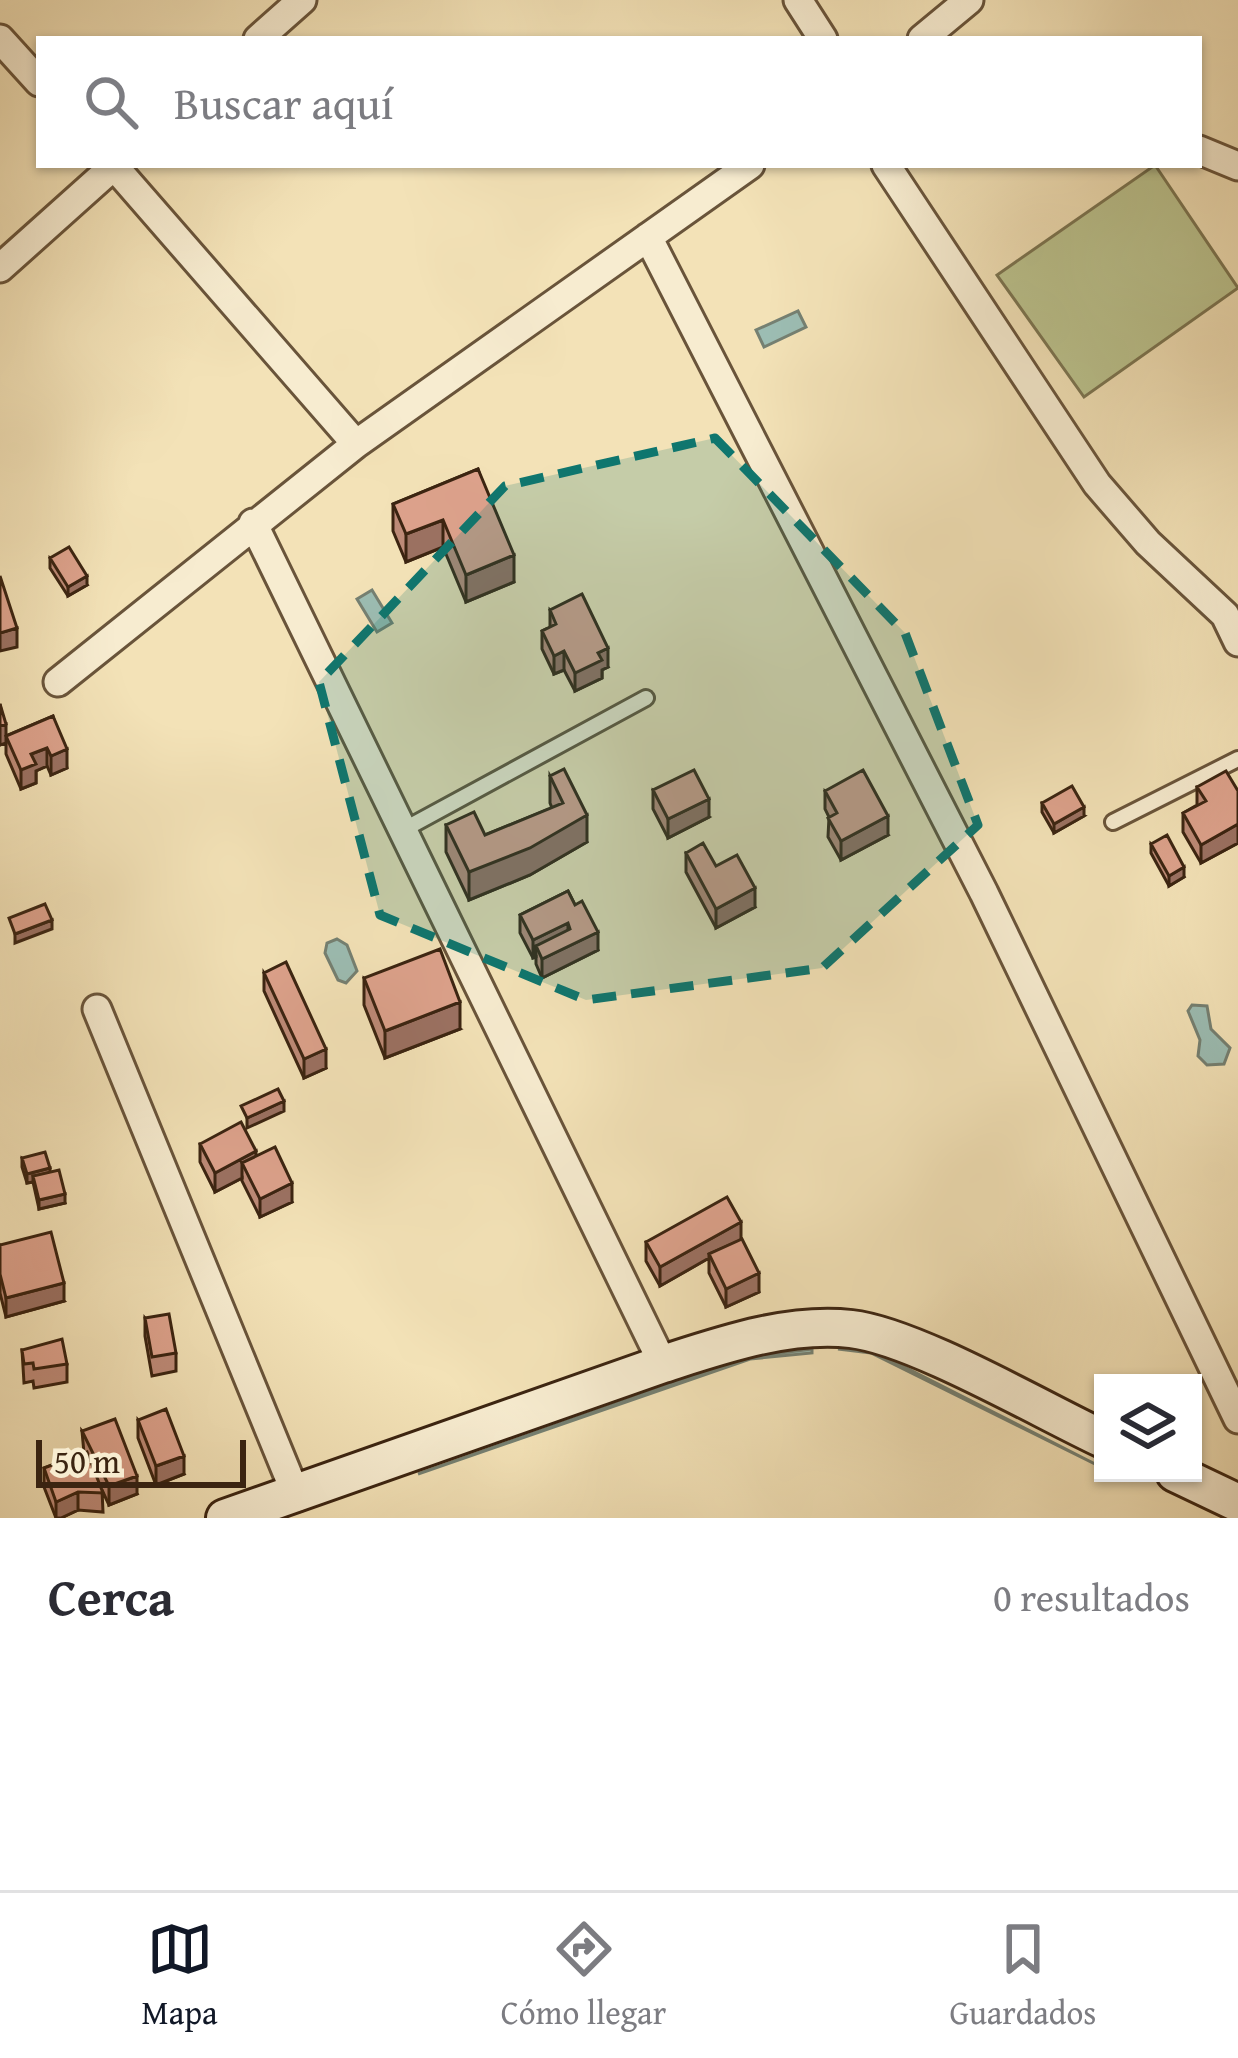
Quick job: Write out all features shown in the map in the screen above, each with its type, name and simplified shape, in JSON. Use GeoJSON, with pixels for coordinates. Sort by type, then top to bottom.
{"type":"FeatureCollection","features":[{"type":"Feature","properties":{"kind":"street"},"geometry":{"type":"LineString","coordinates":[[261,36],[302,0]]}},
{"type":"Feature","properties":{"kind":"street"},"geometry":{"type":"LineString","coordinates":[[799,0],[821,36]]}},
{"type":"Feature","properties":{"kind":"street"},"geometry":{"type":"LineString","coordinates":[[929,36],[969,0]]}},
{"type":"Feature","properties":{"kind":"street"},"geometry":{"type":"LineString","coordinates":[[0,39],[36,79]]}},
{"type":"Feature","properties":{"kind":"street"},"geometry":{"type":"LineString","coordinates":[[1202,151],[1238,166]]}},
{"type":"Feature","properties":{"kind":"street"},"geometry":{"type":"LineString","coordinates":[[0,268],[111,168]]}},
{"type":"Feature","properties":{"kind":"street"},"geometry":{"type":"LineString","coordinates":[[117,168],[356,444]]}},
{"type":"Feature","properties":{"kind":"street"},"geometry":{"type":"LineString","coordinates":[[58,682],[356,444],[746,168]]}},
{"type":"Feature","properties":{"kind":"street"},"geometry":{"type":"LineString","coordinates":[[888,168],[1097,484],[1148,543],[1225,615],[1238,642]]}},
{"type":"Feature","properties":{"kind":"street"},"geometry":{"type":"LineString","coordinates":[[648,237],[983,893],[1238,1419]]}},
{"type":"Feature","properties":{"kind":"street"},"geometry":{"type":"LineString","coordinates":[[254,523],[663,1364]]}},
{"type":"Feature","properties":{"kind":"street"},"geometry":{"type":"LineString","coordinates":[[97,1009],[297,1496]]}},
{"type":"Feature","properties":{"kind":"street"},"geometry":{"type":"LineString","coordinates":[[225,1518],[663,1364],[766,1336],[852,1329],[904,1344],[1094,1435]]}},
{"type":"Feature","properties":{"kind":"street"},"geometry":{"type":"LineString","coordinates":[[1193,1482],[1238,1503]]}},
{"type":"Feature","properties":{"kind":"lane"},"geometry":{"type":"LineString","coordinates":[[403,830],[646,698]]}},
{"type":"Feature","properties":{"kind":"lane"},"geometry":{"type":"LineString","coordinates":[[1113,822],[1238,759]]}},
{"type":"Feature","properties":{"kind":"highlighted area"},"geometry":{"type":"Polygon","coordinates":[[[715,438],[905,633],[978,825],[822,968],[586,1000],[380,915],[319,682],[505,486],[715,438]]]}},
{"type":"Feature","properties":{"kind":"green space"},"geometry":{"type":"Polygon","coordinates":[[[1157,168],[1238,288],[1084,397],[997,275],[1157,168]]]}},
{"type":"Feature","properties":{"kind":"water"},"geometry":{"type":"Polygon","coordinates":[[[798,311],[806,327],[764,347],[756,330],[798,311]]]}},
{"type":"Feature","properties":{"kind":"water"},"geometry":{"type":"Polygon","coordinates":[[[372,590],[392,623],[377,632],[357,599],[372,590]]]}},
{"type":"Feature","properties":{"kind":"water"},"geometry":{"type":"Polygon","coordinates":[[[337,939],[347,945],[357,971],[346,983],[338,980],[325,953],[327,943],[337,939]]]}},
{"type":"Feature","properties":{"kind":"water"},"geometry":{"type":"Polygon","coordinates":[[[1192,1005],[1207,1006],[1211,1029],[1230,1048],[1224,1064],[1207,1065],[1198,1056],[1200,1040],[1188,1011],[1192,1005]]]}},
{"type":"Feature","properties":{"kind":"water"},"geometry":{"type":"Polygon","coordinates":[[[812,1349],[812,1353],[750,1359],[418,1474],[748,1357],[812,1349]]]}},
{"type":"Feature","properties":{"kind":"water"},"geometry":{"type":"Polygon","coordinates":[[[838,1349],[871,1350],[1094,1464],[871,1353],[838,1349]]]}},
{"type":"Feature","properties":{"kind":"building"},"geometry":{"type":"Polygon","coordinates":[[[478,469],[514,555],[466,575],[443,520],[406,534],[393,504],[478,469]]]}},
{"type":"Feature","properties":{"kind":"building"},"geometry":{"type":"Polygon","coordinates":[[[69,547],[87,576],[68,587],[50,558],[69,547]]]}},
{"type":"Feature","properties":{"kind":"building"},"geometry":{"type":"Polygon","coordinates":[[[0,576],[17,628],[0,633],[0,576]]]}},
{"type":"Feature","properties":{"kind":"building"},"geometry":{"type":"Polygon","coordinates":[[[582,594],[608,648],[598,653],[602,660],[575,673],[564,651],[554,656],[542,631],[556,624],[550,610],[582,594]]]}},
{"type":"Feature","properties":{"kind":"building"},"geometry":{"type":"Polygon","coordinates":[[[53,716],[67,749],[51,756],[47,748],[31,754],[36,764],[21,770],[6,736],[53,716]]]}},
{"type":"Feature","properties":{"kind":"building"},"geometry":{"type":"Polygon","coordinates":[[[564,769],[587,815],[530,848],[469,872],[446,825],[474,812],[485,835],[563,803],[550,776],[564,769]]]}},
{"type":"Feature","properties":{"kind":"building"},"geometry":{"type":"Polygon","coordinates":[[[694,770],[709,799],[668,819],[653,790],[694,770]]]}},
{"type":"Feature","properties":{"kind":"building"},"geometry":{"type":"Polygon","coordinates":[[[863,770],[888,816],[841,841],[828,818],[837,813],[825,791],[863,770]]]}},
{"type":"Feature","properties":{"kind":"building"},"geometry":{"type":"Polygon","coordinates":[[[1226,771],[1238,791],[1238,824],[1201,845],[1183,813],[1206,801],[1197,787],[1226,771]]]}},
{"type":"Feature","properties":{"kind":"building"},"geometry":{"type":"Polygon","coordinates":[[[1072,786],[1084,807],[1054,824],[1042,803],[1072,786]]]}},
{"type":"Feature","properties":{"kind":"building"},"geometry":{"type":"Polygon","coordinates":[[[1167,835],[1184,867],[1169,876],[1151,844],[1167,835]]]}},
{"type":"Feature","properties":{"kind":"building"},"geometry":{"type":"Polygon","coordinates":[[[703,843],[716,866],[737,855],[755,888],[716,909],[686,853],[703,843]]]}},
{"type":"Feature","properties":{"kind":"building"},"geometry":{"type":"Polygon","coordinates":[[[568,891],[575,905],[582,901],[598,932],[542,959],[536,946],[570,929],[568,923],[533,940],[520,915],[568,891]]]}},
{"type":"Feature","properties":{"kind":"building"},"geometry":{"type":"Polygon","coordinates":[[[45,904],[52,920],[15,934],[9,918],[45,904]]]}},
{"type":"Feature","properties":{"kind":"building"},"geometry":{"type":"Polygon","coordinates":[[[440,949],[460,1002],[385,1031],[364,978],[440,949]]]}},
{"type":"Feature","properties":{"kind":"building"},"geometry":{"type":"Polygon","coordinates":[[[286,962],[326,1049],[304,1059],[264,973],[286,962]]]}},
{"type":"Feature","properties":{"kind":"building"},"geometry":{"type":"Polygon","coordinates":[[[278,1089],[284,1101],[247,1118],[241,1106],[278,1089]]]}},
{"type":"Feature","properties":{"kind":"building"},"geometry":{"type":"Polygon","coordinates":[[[241,1122],[256,1151],[215,1173],[200,1144],[241,1122]]]}},
{"type":"Feature","properties":{"kind":"building"},"geometry":{"type":"Polygon","coordinates":[[[275,1147],[292,1183],[260,1199],[242,1163],[275,1147]]]}},
{"type":"Feature","properties":{"kind":"building"},"geometry":{"type":"Polygon","coordinates":[[[45,1152],[50,1168],[27,1174],[22,1158],[45,1152]]]}},
{"type":"Feature","properties":{"kind":"building"},"geometry":{"type":"Polygon","coordinates":[[[59,1170],[65,1194],[39,1200],[33,1176],[59,1170]]]}},
{"type":"Feature","properties":{"kind":"building"},"geometry":{"type":"Polygon","coordinates":[[[727,1197],[741,1222],[660,1267],[646,1242],[727,1197]]]}},
{"type":"Feature","properties":{"kind":"building"},"geometry":{"type":"Polygon","coordinates":[[[51,1232],[64,1283],[6,1298],[0,1245],[51,1232]]]}},
{"type":"Feature","properties":{"kind":"building"},"geometry":{"type":"Polygon","coordinates":[[[742,1239],[759,1273],[726,1289],[709,1254],[742,1239]]]}},
{"type":"Feature","properties":{"kind":"building"},"geometry":{"type":"Polygon","coordinates":[[[169,1314],[176,1353],[152,1357],[145,1318],[169,1314]]]}},
{"type":"Feature","properties":{"kind":"building"},"geometry":{"type":"Polygon","coordinates":[[[62,1339],[67,1364],[34,1369],[33,1363],[24,1364],[22,1350],[62,1339]]]}},
{"type":"Feature","properties":{"kind":"building"},"geometry":{"type":"Polygon","coordinates":[[[166,1409],[184,1456],[156,1466],[138,1420],[166,1409]]]}},
{"type":"Feature","properties":{"kind":"building"},"geometry":{"type":"Polygon","coordinates":[[[115,1419],[137,1476],[109,1486],[82,1431],[115,1419]]]}},
{"type":"Feature","properties":{"kind":"building"},"geometry":{"type":"Polygon","coordinates":[[[87,1452],[103,1493],[78,1492],[56,1502],[44,1468],[87,1452]]]}}]}
